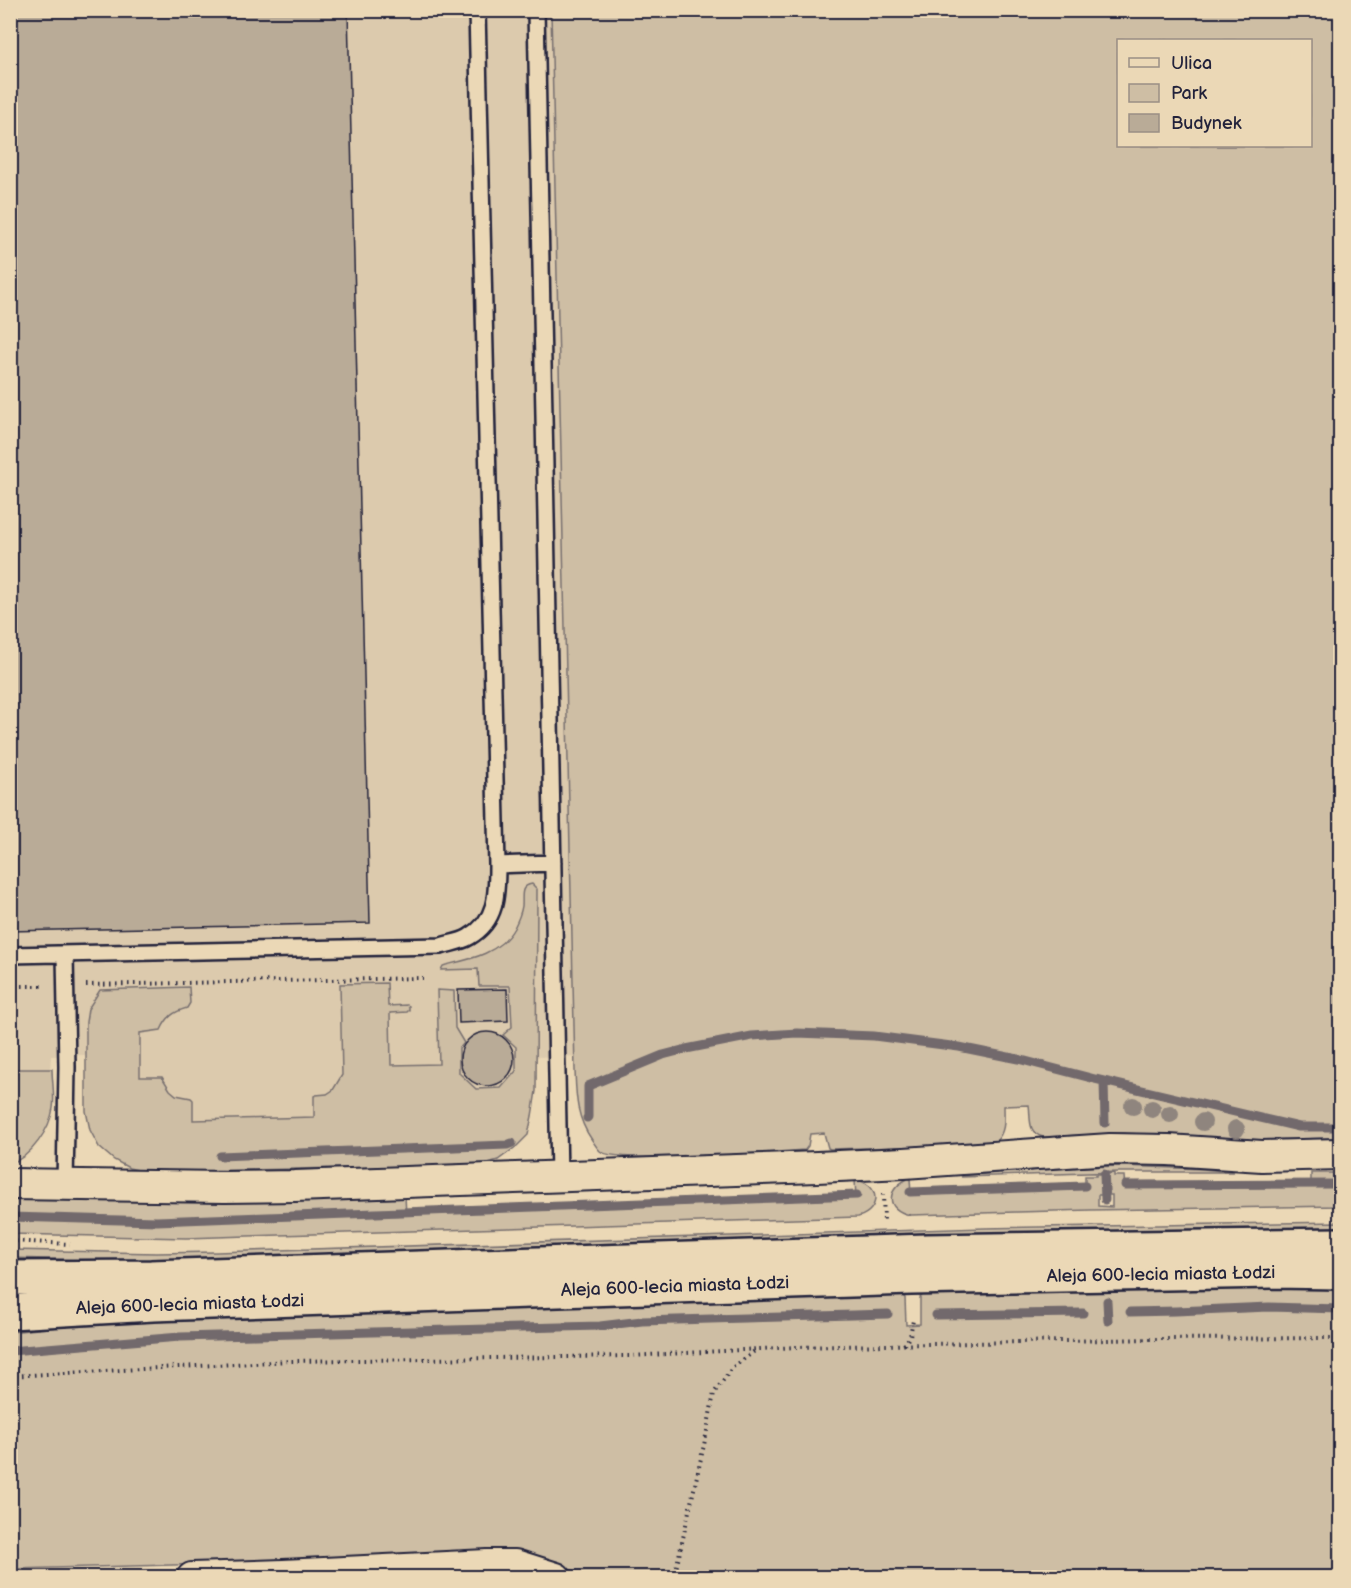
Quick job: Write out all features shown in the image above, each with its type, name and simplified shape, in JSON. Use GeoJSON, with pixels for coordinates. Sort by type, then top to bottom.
{"type":"FeatureCollection","features":[{"type":"Feature","properties":{"kind":"main road","name":"Aleja 600-lecia miasta Łodzi"},"geometry":{"type":"LineString","coordinates":[[10,1278],[151,1277],[927,1251],[1341,1245]]}},
{"type":"Feature","properties":{"kind":"main road","name":"Aleja 600-lecia miasta Łodzi"},"geometry":{"type":"LineString","coordinates":[[10,1312],[175,1303],[901,1279],[1273,1271],[1341,1272]]}},
{"type":"Feature","properties":{"kind":"street"},"geometry":{"type":"LineString","coordinates":[[10,1184],[237,1187],[893,1164],[1110,1149],[1262,1156],[1341,1154]]}},
{"type":"Feature","properties":{"kind":"street"},"geometry":{"type":"LineString","coordinates":[[192,1578],[283,1576],[487,1565],[515,1565],[553,1577]]}},
{"type":"Feature","properties":{"kind":"lane"},"geometry":{"type":"LineString","coordinates":[[10,955],[441,946],[467,938],[484,926],[496,902],[477,10]]}},
{"type":"Feature","properties":{"kind":"lane"},"geometry":{"type":"LineString","coordinates":[[536,10],[559,1176]]}},
{"type":"Feature","properties":{"kind":"lane"},"geometry":{"type":"LineString","coordinates":[[496,865],[553,863]]}},
{"type":"Feature","properties":{"kind":"lane"},"geometry":{"type":"LineString","coordinates":[[65,954],[67,1113],[65,1185]]}},
{"type":"Feature","properties":{"kind":"path"},"geometry":{"type":"LineString","coordinates":[[10,986],[423,978]]}},
{"type":"Feature","properties":{"kind":"path"},"geometry":{"type":"LineString","coordinates":[[904,1345],[910,1336],[913,1320]]}},
{"type":"Feature","properties":{"kind":"path"},"geometry":{"type":"LineString","coordinates":[[10,1376],[291,1360],[630,1356],[757,1349],[1152,1338],[1341,1338]]}},
{"type":"Feature","properties":{"kind":"path"},"geometry":{"type":"LineString","coordinates":[[674,1578],[714,1393],[732,1368],[757,1349]]}},
{"type":"Feature","properties":{"kind":"shaded area"},"geometry":{"type":"Polygon","coordinates":[[[11,11],[570,11],[594,1056],[525,1057],[523,1127],[174,1166],[86,1055],[51,1056],[50,1071],[11,1143],[11,11]]]}},
{"type":"Feature","properties":{"kind":"green space"},"geometry":{"type":"Polygon","coordinates":[[[551,11],[1340,11],[1340,1138],[1253,1140],[1122,1133],[1043,1137],[1032,1129],[1029,1105],[1004,1106],[1003,1129],[996,1141],[937,1146],[830,1149],[824,1133],[810,1134],[805,1150],[634,1157],[612,1155],[599,1150],[583,1123],[577,1098],[551,11]]]}},
{"type":"Feature","properties":{"kind":"green space"},"geometry":{"type":"Polygon","coordinates":[[[532,884],[537,889],[536,1091],[528,1135],[498,1160],[481,1165],[148,1172],[129,1168],[114,1160],[99,1147],[90,1130],[86,1111],[86,1022],[88,1009],[100,990],[189,987],[190,1003],[187,1008],[171,1016],[161,1030],[140,1033],[140,1077],[162,1077],[176,1095],[191,1098],[193,1100],[193,1120],[314,1117],[314,1096],[327,1094],[333,1090],[342,1075],[340,984],[387,983],[388,1006],[409,1006],[407,1012],[390,1013],[391,1065],[439,1064],[437,990],[454,991],[455,1028],[464,1043],[459,1049],[459,1073],[476,1089],[501,1088],[516,1071],[516,1047],[503,1035],[512,1027],[510,986],[479,986],[478,969],[441,970],[443,966],[484,954],[508,937],[518,920],[523,889],[532,884]]]}},
{"type":"Feature","properties":{"kind":"green space"},"geometry":{"type":"Polygon","coordinates":[[[17,1069],[52,1069],[54,1103],[44,1133],[26,1155],[11,1163],[11,1079],[16,1079],[17,1069]]]}},
{"type":"Feature","properties":{"kind":"green space"},"geometry":{"type":"Polygon","coordinates":[[[1122,1166],[1234,1172],[1119,1172],[961,1177],[1084,1167],[1122,1166]]]}},
{"type":"Feature","properties":{"kind":"green space"},"geometry":{"type":"Polygon","coordinates":[[[1114,1173],[1114,1176],[1124,1176],[1125,1188],[1311,1187],[1311,1173],[1340,1173],[1340,1206],[911,1215],[896,1208],[891,1198],[897,1187],[910,1178],[911,1195],[1085,1188],[1085,1176],[1101,1174],[1102,1195],[1098,1195],[1098,1206],[1112,1207],[1108,1174],[1114,1173]]]}},
{"type":"Feature","properties":{"kind":"green space"},"geometry":{"type":"Polygon","coordinates":[[[855,1180],[869,1186],[875,1197],[871,1209],[858,1217],[186,1238],[11,1234],[11,1197],[405,1196],[406,1215],[856,1197],[855,1180]]]}},
{"type":"Feature","properties":{"kind":"green space"},"geometry":{"type":"Polygon","coordinates":[[[1340,1222],[1340,1231],[152,1262],[11,1258],[11,1250],[217,1252],[985,1228],[1340,1222]]]}},
{"type":"Feature","properties":{"kind":"green space"},"geometry":{"type":"Polygon","coordinates":[[[1340,1284],[1340,1577],[599,1578],[545,1562],[414,1559],[11,1569],[10,1332],[140,1318],[898,1291],[905,1298],[906,1325],[920,1324],[920,1298],[927,1290],[1340,1284]]]}},
{"type":"Feature","properties":{"kind":"building"},"geometry":{"type":"Polygon","coordinates":[[[10,10],[348,10],[370,923],[10,931],[10,10]]]}},
{"type":"Feature","properties":{"kind":"building"},"geometry":{"type":"Polygon","coordinates":[[[507,989],[508,1021],[459,1023],[458,990],[507,989]]]}},
{"type":"Feature","properties":{"kind":"building"},"geometry":{"type":"Polygon","coordinates":[[[487,1032],[497,1034],[506,1040],[512,1049],[514,1059],[512,1069],[506,1078],[497,1084],[487,1086],[477,1084],[468,1078],[462,1069],[460,1059],[462,1049],[468,1040],[477,1034],[487,1032]]]}},
{"type":"Feature","properties":{"kind":"waterway"},"geometry":{"type":"LineString","coordinates":[[587,1118],[588,1086],[663,1055],[752,1036],[797,1033],[874,1036],[959,1047],[1018,1059],[1299,1127],[1340,1127]]}},
{"type":"Feature","properties":{"kind":"waterway"},"geometry":{"type":"LineString","coordinates":[[1104,1081],[1105,1123]]}},
{"type":"Feature","properties":{"kind":"waterway"},"geometry":{"type":"LineString","coordinates":[[220,1156],[512,1143]]}},
{"type":"Feature","properties":{"kind":"waterway"},"geometry":{"type":"LineString","coordinates":[[1104,1174],[1105,1200]]}},
{"type":"Feature","properties":{"kind":"waterway"},"geometry":{"type":"LineString","coordinates":[[1125,1185],[1340,1184]]}},
{"type":"Feature","properties":{"kind":"waterway"},"geometry":{"type":"LineString","coordinates":[[910,1192],[1085,1186]]}},
{"type":"Feature","properties":{"kind":"waterway"},"geometry":{"type":"LineString","coordinates":[[10,1217],[157,1221],[857,1195]]}},
{"type":"Feature","properties":{"kind":"waterway"},"geometry":{"type":"LineString","coordinates":[[1107,1301],[1108,1321]]}},
{"type":"Feature","properties":{"kind":"waterway"},"geometry":{"type":"LineString","coordinates":[[1130,1312],[1269,1307],[1340,1309]]}},
{"type":"Feature","properties":{"kind":"waterway"},"geometry":{"type":"LineString","coordinates":[[936,1315],[1083,1313]]}},
{"type":"Feature","properties":{"kind":"waterway"},"geometry":{"type":"LineString","coordinates":[[10,1351],[180,1337],[600,1326],[642,1321],[888,1314]]}}]}
